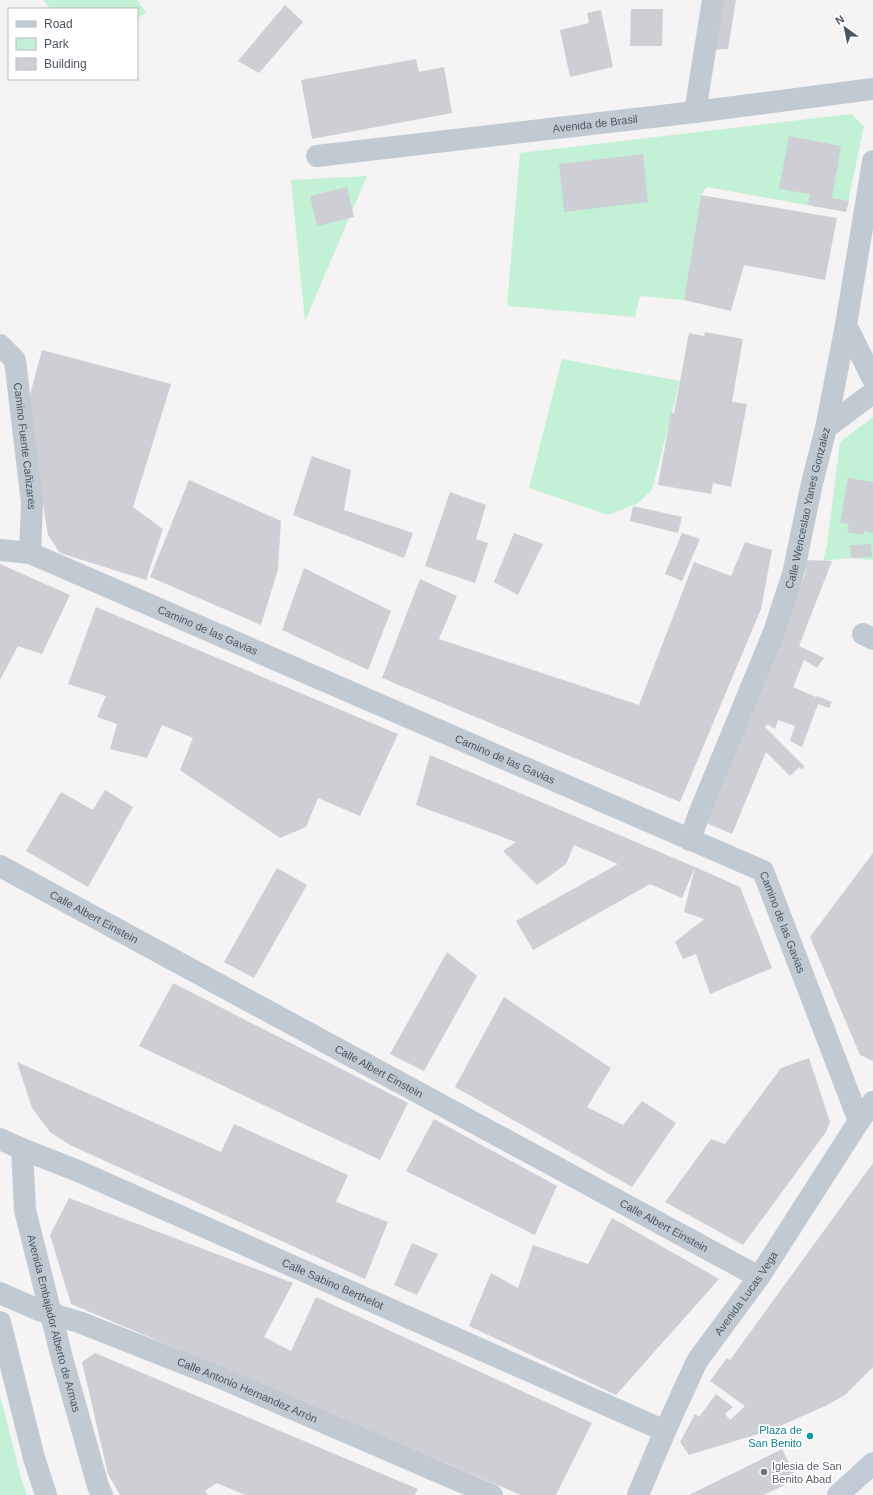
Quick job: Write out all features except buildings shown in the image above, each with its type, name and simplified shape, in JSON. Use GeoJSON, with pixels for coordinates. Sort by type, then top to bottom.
{"type":"FeatureCollection","features":[{"type":"Feature","properties":{"kind":"street"},"geometry":{"type":"LineString","coordinates":[[695,112],[713,0]]}},
{"type":"Feature","properties":{"kind":"street","name":"Avenida de Brasil"},"geometry":{"type":"LineString","coordinates":[[317,156],[695,112],[873,89]]}},
{"type":"Feature","properties":{"kind":"street","name":"Calle Wenceslao Yanes Gonzalez"},"geometry":{"type":"LineString","coordinates":[[690,840],[774,632],[793,574],[812,483],[826,428],[846,325],[869,206],[873,161]]}},
{"type":"Feature","properties":{"kind":"street"},"geometry":{"type":"LineString","coordinates":[[846,325],[873,379]]}},
{"type":"Feature","properties":{"kind":"street","name":"Camino Fuente Cañizares"},"geometry":{"type":"LineString","coordinates":[[0,345],[15,360],[32,503],[30,553]]}},
{"type":"Feature","properties":{"kind":"street"},"geometry":{"type":"LineString","coordinates":[[826,428],[867,397],[873,395]]}},
{"type":"Feature","properties":{"kind":"street","name":"Camino de las Gavias"},"geometry":{"type":"LineString","coordinates":[[0,550],[30,553],[764,871],[859,1121]]}},
{"type":"Feature","properties":{"kind":"street","name":"Calle Albert Einstein"},"geometry":{"type":"LineString","coordinates":[[0,866],[759,1277]]}},
{"type":"Feature","properties":{"kind":"street","name":"Avenida Lucas Vega"},"geometry":{"type":"LineString","coordinates":[[638,1495],[664,1432],[697,1361],[759,1277],[859,1121],[873,1102]]}},
{"type":"Feature","properties":{"kind":"street","name":"Calle Sabino Berthelot"},"geometry":{"type":"LineString","coordinates":[[0,1139],[78,1171],[664,1432]]}},
{"type":"Feature","properties":{"kind":"street","name":"Avenida Embajador Alberto de Armas"},"geometry":{"type":"LineString","coordinates":[[22,1149],[25,1210],[62,1358],[98,1486],[102,1495]]}},
{"type":"Feature","properties":{"kind":"street","name":"Calle Antonio Hernandez Arrón"},"geometry":{"type":"LineString","coordinates":[[0,1293],[52,1314],[79,1322],[221,1378],[492,1495]]}},
{"type":"Feature","properties":{"kind":"street"},"geometry":{"type":"LineString","coordinates":[[0,1322],[34,1458],[46,1495]]}},
{"type":"Feature","properties":{"kind":"street"},"geometry":{"type":"LineString","coordinates":[[838,1495],[873,1463]]}},
{"type":"Feature","properties":{"kind":"green space"},"geometry":{"type":"Polygon","coordinates":[[[43,0],[137,0],[146,12],[138,18],[138,8],[49,8],[43,0]]]}},
{"type":"Feature","properties":{"kind":"green space"},"geometry":{"type":"Polygon","coordinates":[[[851,114],[864,126],[846,212],[707,187],[701,195],[684,300],[640,296],[635,317],[507,306],[520,153],[851,114]]]}},
{"type":"Feature","properties":{"kind":"green space"},"geometry":{"type":"Polygon","coordinates":[[[367,176],[305,321],[291,180],[367,176]]]}},
{"type":"Feature","properties":{"kind":"green space"},"geometry":{"type":"Polygon","coordinates":[[[562,359],[680,381],[652,490],[638,503],[608,515],[529,488],[562,359]]]}},
{"type":"Feature","properties":{"kind":"green space"},"geometry":{"type":"Polygon","coordinates":[[[873,417],[873,560],[851,558],[823,561],[827,545],[840,442],[873,417]]]}},
{"type":"Feature","properties":{"kind":"green space"},"geometry":{"type":"Polygon","coordinates":[[[0,1395],[21,1478],[27,1495],[0,1495],[0,1395]]]}},
{"type":"Feature","properties":{"kind":"place","name":"Plaza de San Benito"},"geometry":{"type":"Point","coordinates":[810,1436]}},
{"type":"Feature","properties":{"kind":"place","name":"Iglesia de San Benito Abad"},"geometry":{"type":"Point","coordinates":[764,1472]}}]}
